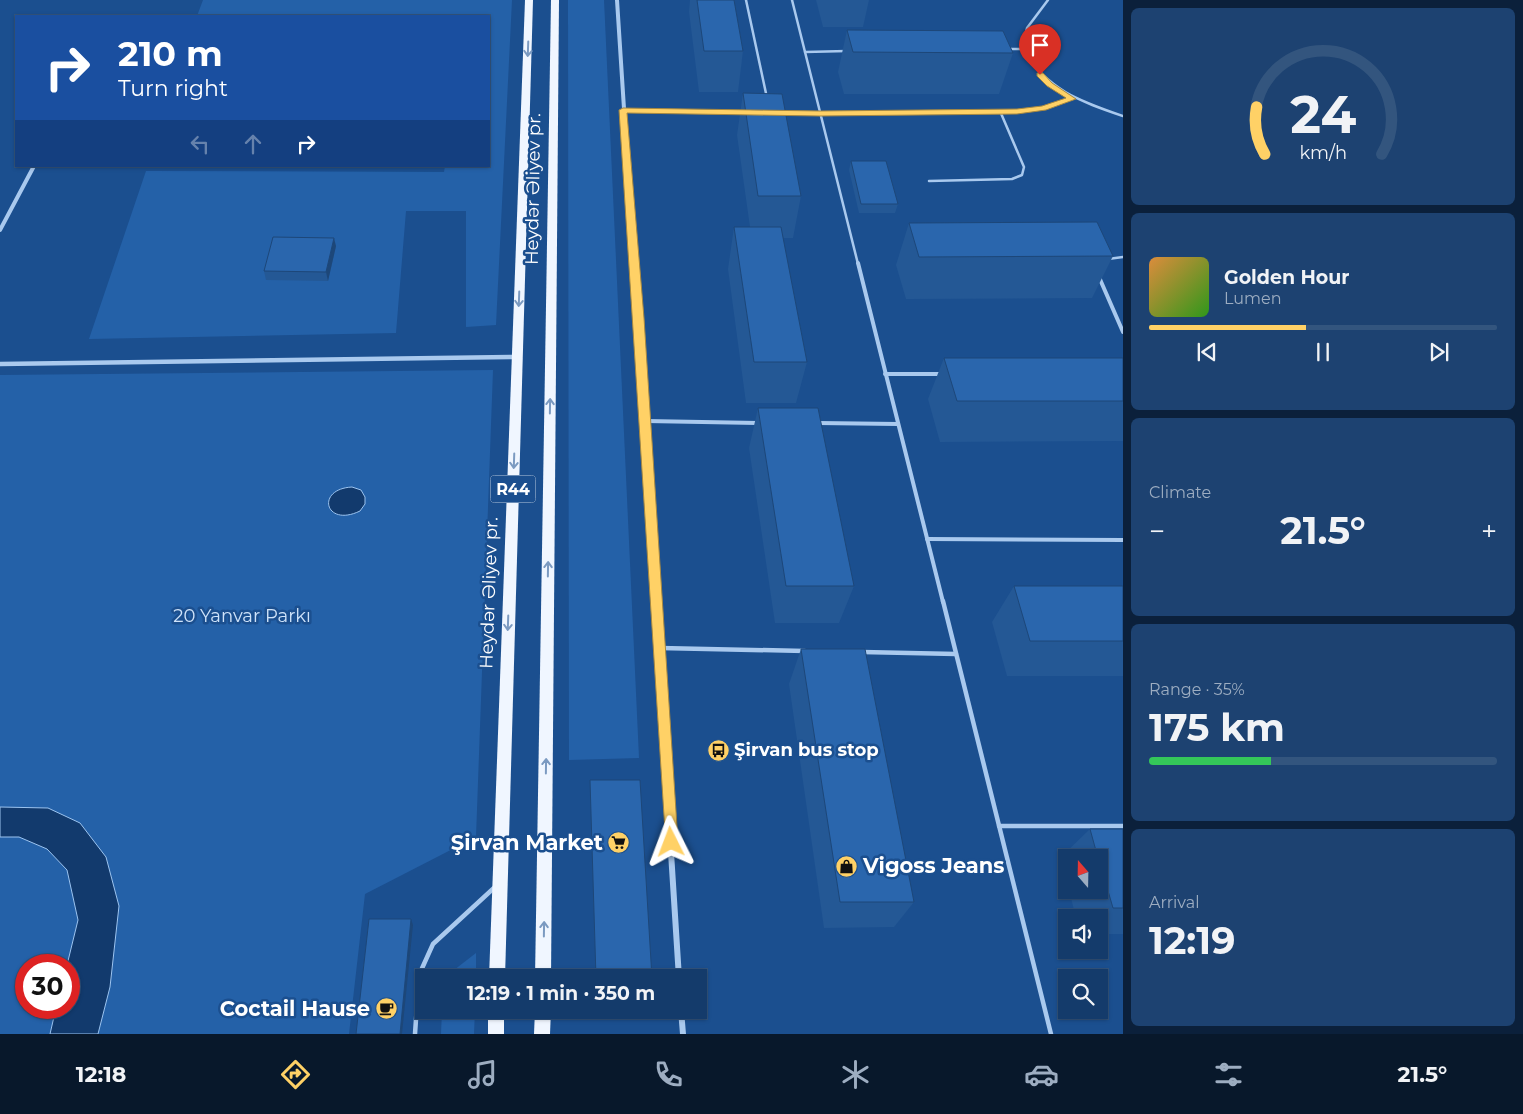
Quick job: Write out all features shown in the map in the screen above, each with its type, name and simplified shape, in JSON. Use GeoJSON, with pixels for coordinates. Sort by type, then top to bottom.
{"type":"FeatureCollection","features":[{"type":"Feature","properties":{"kind":"main road","name":"Heydər Əliyev pr."},"geometry":{"type":"LineString","coordinates":[[497,969],[529,0]]}},
{"type":"Feature","properties":{"kind":"main road","name":"Heydər Əliyev pr."},"geometry":{"type":"LineString","coordinates":[[543,969],[555,0]]}},
{"type":"Feature","properties":{"kind":"main road"},"geometry":{"type":"LineString","coordinates":[[496,1019],[496,1034]]}},
{"type":"Feature","properties":{"kind":"main road"},"geometry":{"type":"LineString","coordinates":[[542,1034],[543,1019]]}},
{"type":"Feature","properties":{"kind":"street"},"geometry":{"type":"LineString","coordinates":[[617,0],[623,110],[646,421],[678,969]]}},
{"type":"Feature","properties":{"kind":"street"},"geometry":{"type":"LineString","coordinates":[[0,230],[33,167]]}},
{"type":"Feature","properties":{"kind":"street"},"geometry":{"type":"LineString","coordinates":[[0,364],[517,357]]}},
{"type":"Feature","properties":{"kind":"street"},"geometry":{"type":"LineString","coordinates":[[682,1019],[683,1034]]}},
{"type":"Feature","properties":{"kind":"lane"},"geometry":{"type":"LineString","coordinates":[[746,0],[768,103]]}},
{"type":"Feature","properties":{"kind":"lane"},"geometry":{"type":"LineString","coordinates":[[792,0],[1051,1034]]}},
{"type":"Feature","properties":{"kind":"lane"},"geometry":{"type":"LineString","coordinates":[[1048,0],[1026,28],[1022,49],[1030,65],[1050,84],[1072,99],[1123,116]]}},
{"type":"Feature","properties":{"kind":"lane"},"geometry":{"type":"LineString","coordinates":[[1002,49],[1022,49]]}},
{"type":"Feature","properties":{"kind":"lane"},"geometry":{"type":"LineString","coordinates":[[805,52],[854,51]]}},
{"type":"Feature","properties":{"kind":"lane"},"geometry":{"type":"LineString","coordinates":[[770,113],[1000,112],[1043,108],[1072,99]]}},
{"type":"Feature","properties":{"kind":"lane"},"geometry":{"type":"LineString","coordinates":[[623,110],[750,112]]}},
{"type":"Feature","properties":{"kind":"lane"},"geometry":{"type":"LineString","coordinates":[[930,181],[1012,179],[1022,175],[1024,168],[1000,112]]}},
{"type":"Feature","properties":{"kind":"lane"},"geometry":{"type":"LineString","coordinates":[[1100,262],[1123,257]]}},
{"type":"Feature","properties":{"kind":"lane"},"geometry":{"type":"LineString","coordinates":[[1097,272],[1123,332]]}},
{"type":"Feature","properties":{"kind":"lane"},"geometry":{"type":"LineString","coordinates":[[885,374],[944,374]]}},
{"type":"Feature","properties":{"kind":"lane"},"geometry":{"type":"LineString","coordinates":[[646,421],[762,423]]}},
{"type":"Feature","properties":{"kind":"lane"},"geometry":{"type":"LineString","coordinates":[[810,423],[898,424]]}},
{"type":"Feature","properties":{"kind":"lane"},"geometry":{"type":"LineString","coordinates":[[927,539],[1123,540]]}},
{"type":"Feature","properties":{"kind":"lane"},"geometry":{"type":"LineString","coordinates":[[660,648],[808,651]]}},
{"type":"Feature","properties":{"kind":"lane"},"geometry":{"type":"LineString","coordinates":[[857,652],[956,654]]}},
{"type":"Feature","properties":{"kind":"lane"},"geometry":{"type":"LineString","coordinates":[[999,826],[1123,826]]}},
{"type":"Feature","properties":{"kind":"lane"},"geometry":{"type":"LineString","coordinates":[[415,1034],[419,975],[433,944],[500,882]]}},
{"type":"Feature","properties":{"kind":"green space"},"geometry":{"type":"Polygon","coordinates":[[[203,0],[512,0],[496,325],[466,327],[466,211],[406,211],[396,333],[89,339],[146,171],[444,172],[445,167],[490,167],[490,15],[197,15],[203,0]]]}},
{"type":"Feature","properties":{"kind":"green space"},"geometry":{"type":"Polygon","coordinates":[[[568,0],[604,0],[639,758],[569,760],[568,0]]]}},
{"type":"Feature","properties":{"kind":"green space","name":"20 Yanvar Parkı"},"geometry":{"type":"Polygon","coordinates":[[[493,370],[476,837],[365,894],[349,1034],[0,1034],[0,375],[493,370]]]}},
{"type":"Feature","properties":{"kind":"green space"},"geometry":{"type":"Polygon","coordinates":[[[476,953],[476,969],[455,969],[476,953]]]}},
{"type":"Feature","properties":{"kind":"green space"},"geometry":{"type":"Polygon","coordinates":[[[442,1019],[475,1019],[474,1034],[441,1034],[442,1019]]]}},
{"type":"Feature","properties":{"kind":"shaded area"},"geometry":{"type":"Polygon","coordinates":[[[352,487],[361,490],[365,497],[365,504],[360,511],[348,515],[339,515],[332,511],[329,506],[329,500],[333,494],[340,489],[352,487]]]}},
{"type":"Feature","properties":{"kind":"shaded area"},"geometry":{"type":"Polygon","coordinates":[[[0,807],[48,808],[80,823],[106,857],[119,906],[110,987],[98,1034],[50,1034],[53,1019],[80,1019],[80,954],[70,954],[78,920],[67,870],[47,849],[19,837],[0,837],[0,807]]]}},
{"type":"Feature","properties":{"kind":"building"},"geometry":{"type":"Polygon","coordinates":[[[697,0],[734,0],[743,51],[704,51],[697,0]]]}},
{"type":"Feature","properties":{"kind":"building"},"geometry":{"type":"Polygon","coordinates":[[[847,30],[1003,31],[1013,53],[853,52],[847,30]]]}},
{"type":"Feature","properties":{"kind":"building"},"geometry":{"type":"Polygon","coordinates":[[[743,93],[782,94],[801,196],[758,196],[743,93]]]}},
{"type":"Feature","properties":{"kind":"building"},"geometry":{"type":"Polygon","coordinates":[[[851,161],[886,161],[898,204],[861,204],[851,161]]]}},
{"type":"Feature","properties":{"kind":"building"},"geometry":{"type":"Polygon","coordinates":[[[1097,222],[1113,256],[919,257],[909,223],[1097,222]]]}},
{"type":"Feature","properties":{"kind":"building"},"geometry":{"type":"Polygon","coordinates":[[[734,227],[781,227],[807,362],[754,362],[734,227]]]}},
{"type":"Feature","properties":{"kind":"building"},"geometry":{"type":"Polygon","coordinates":[[[273,237],[334,238],[326,272],[264,271],[273,237]]]}},
{"type":"Feature","properties":{"kind":"building"},"geometry":{"type":"Polygon","coordinates":[[[944,358],[1123,358],[1123,401],[957,401],[944,358]]]}},
{"type":"Feature","properties":{"kind":"building"},"geometry":{"type":"Polygon","coordinates":[[[758,408],[818,408],[854,586],[786,586],[758,408]]]}},
{"type":"Feature","properties":{"kind":"building"},"geometry":{"type":"Polygon","coordinates":[[[1014,586],[1123,586],[1123,641],[1030,641],[1014,586]]]}},
{"type":"Feature","properties":{"kind":"building"},"geometry":{"type":"Polygon","coordinates":[[[801,649],[865,649],[914,902],[840,902],[801,649]]]}},
{"type":"Feature","properties":{"kind":"building"},"geometry":{"type":"Polygon","coordinates":[[[590,780],[640,780],[651,969],[596,969],[590,780]]]}},
{"type":"Feature","properties":{"kind":"building"},"geometry":{"type":"Polygon","coordinates":[[[1090,829],[1123,829],[1123,908],[1113,908],[1108,891],[1108,849],[1096,849],[1090,829]]]}},
{"type":"Feature","properties":{"kind":"building"},"geometry":{"type":"Polygon","coordinates":[[[369,919],[411,919],[400,1034],[356,1034],[369,919]]]}},
{"type":"Feature","properties":{"kind":"place","name":"Şirvan bus stop"},"geometry":{"type":"Point","coordinates":[718,750]}},
{"type":"Feature","properties":{"kind":"place","name":"Şirvan Market"},"geometry":{"type":"Point","coordinates":[619,843]}},
{"type":"Feature","properties":{"kind":"place","name":"Vigoss Jeans"},"geometry":{"type":"Point","coordinates":[847,866]}},
{"type":"Feature","properties":{"kind":"place","name":"Coctail Hause"},"geometry":{"type":"Point","coordinates":[386,1009]}},
{"type":"Feature","properties":{"kind":"route"},"geometry":{"type":"LineString","coordinates":[[671,842],[639,318],[623,110],[820,114],[1017,111],[1043,108],[1072,99],[1040,75]]}}]}
